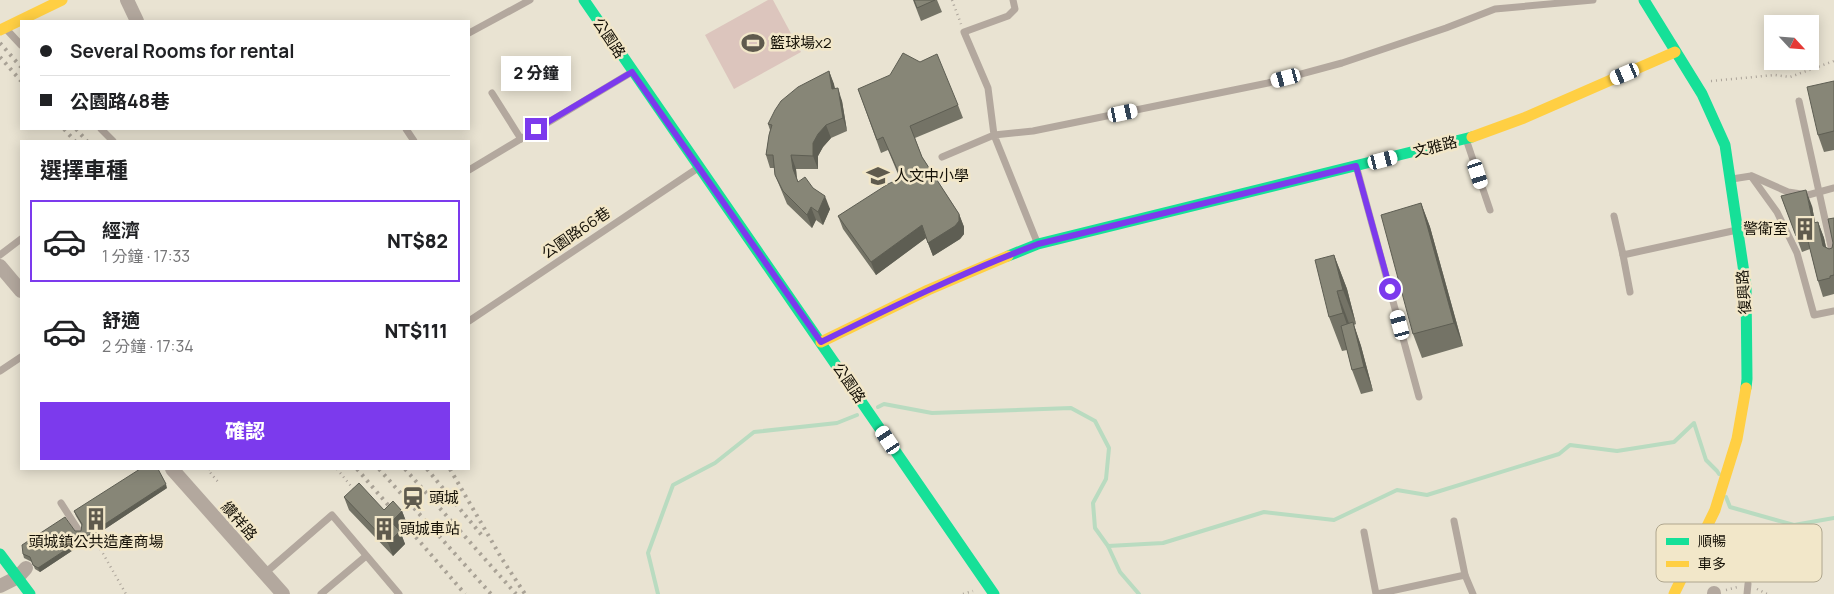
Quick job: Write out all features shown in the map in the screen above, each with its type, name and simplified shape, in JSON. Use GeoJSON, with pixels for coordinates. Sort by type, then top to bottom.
{"type":"FeatureCollection","features":[{"type":"Feature","properties":{"kind":"street"},"geometry":{"type":"LineString","coordinates":[[2,26],[62,0]]}},
{"type":"Feature","properties":{"kind":"street"},"geometry":{"type":"LineString","coordinates":[[128,0],[137,20]]}},
{"type":"Feature","properties":{"kind":"street","name":"公園路"},"geometry":{"type":"LineString","coordinates":[[584,0],[698,168],[821,342],[994,594]]}},
{"type":"Feature","properties":{"kind":"street","name":"復興路"},"geometry":{"type":"LineString","coordinates":[[1644,0],[1696,83],[1725,145],[1746,286],[1747,379],[1737,439],[1715,510],[1708,524]]}},
{"type":"Feature","properties":{"kind":"street","name":"文雅路"},"geometry":{"type":"LineString","coordinates":[[821,342],[890,308],[1006,256],[1038,244],[1466,139],[1524,118],[1675,52]]}},
{"type":"Feature","properties":{"kind":"street"},"geometry":{"type":"LineString","coordinates":[[0,266],[20,290]]}},
{"type":"Feature","properties":{"kind":"street","name":"纘祥路"},"geometry":{"type":"LineString","coordinates":[[169,471],[280,593]]}},
{"type":"Feature","properties":{"kind":"street"},"geometry":{"type":"LineString","coordinates":[[0,554],[22,573],[30,594]]}},
{"type":"Feature","properties":{"kind":"street"},"geometry":{"type":"LineString","coordinates":[[0,586],[22,573]]}},
{"type":"Feature","properties":{"kind":"street","name":"復興路"},"geometry":{"type":"LineString","coordinates":[[1674,594],[1680,582]]}},
{"type":"Feature","properties":{"kind":"lane"},"geometry":{"type":"LineString","coordinates":[[470,32],[530,0]]}},
{"type":"Feature","properties":{"kind":"lane"},"geometry":{"type":"LineString","coordinates":[[1014,0],[1015,9],[1008,16],[964,32],[988,88],[994,135],[1038,244]]}},
{"type":"Feature","properties":{"kind":"lane"},"geometry":{"type":"LineString","coordinates":[[942,157],[994,135],[1033,132],[1268,83],[1342,63],[1446,28],[1495,9],[1593,0]]}},
{"type":"Feature","properties":{"kind":"lane"},"geometry":{"type":"LineString","coordinates":[[2,26],[20,44]]}},
{"type":"Feature","properties":{"kind":"lane"},"geometry":{"type":"LineString","coordinates":[[470,169],[632,72]]}},
{"type":"Feature","properties":{"kind":"lane"},"geometry":{"type":"LineString","coordinates":[[492,93],[521,139]]}},
{"type":"Feature","properties":{"kind":"lane"},"geometry":{"type":"LineString","coordinates":[[1798,101],[1834,260]]}},
{"type":"Feature","properties":{"kind":"lane"},"geometry":{"type":"LineString","coordinates":[[102,130],[112,140]]}},
{"type":"Feature","properties":{"kind":"lane"},"geometry":{"type":"LineString","coordinates":[[1466,139],[1490,210]]}},
{"type":"Feature","properties":{"kind":"lane"},"geometry":{"type":"LineString","coordinates":[[1356,166],[1419,398]]}},
{"type":"Feature","properties":{"kind":"lane","name":"公園路66巷"},"geometry":{"type":"LineString","coordinates":[[470,320],[698,168]]}},
{"type":"Feature","properties":{"kind":"lane"},"geometry":{"type":"LineString","coordinates":[[1729,179],[1751,176],[1788,192],[1808,195],[1834,188]]}},
{"type":"Feature","properties":{"kind":"lane"},"geometry":{"type":"LineString","coordinates":[[1751,176],[1777,212],[1797,253],[1814,315],[1834,311]]}},
{"type":"Feature","properties":{"kind":"lane"},"geometry":{"type":"LineString","coordinates":[[1614,216],[1630,292]]}},
{"type":"Feature","properties":{"kind":"lane"},"geometry":{"type":"LineString","coordinates":[[1623,255],[1738,230]]}},
{"type":"Feature","properties":{"kind":"lane"},"geometry":{"type":"LineString","coordinates":[[0,255],[20,240]]}},
{"type":"Feature","properties":{"kind":"lane"},"geometry":{"type":"LineString","coordinates":[[0,371],[20,358]]}},
{"type":"Feature","properties":{"kind":"lane"},"geometry":{"type":"LineString","coordinates":[[61,503],[79,531]]}},
{"type":"Feature","properties":{"kind":"lane"},"geometry":{"type":"LineString","coordinates":[[264,574],[332,515],[399,594]]}},
{"type":"Feature","properties":{"kind":"lane"},"geometry":{"type":"LineString","coordinates":[[1454,521],[1465,574],[1473,594]]}},
{"type":"Feature","properties":{"kind":"lane"},"geometry":{"type":"LineString","coordinates":[[1364,532],[1376,594],[1465,574]]}},
{"type":"Feature","properties":{"kind":"lane"},"geometry":{"type":"LineString","coordinates":[[321,594],[366,556]]}},
{"type":"Feature","properties":{"kind":"lane"},"geometry":{"type":"LineString","coordinates":[[1747,594],[1748,584]]}},
{"type":"Feature","properties":{"kind":"path"},"geometry":{"type":"LineString","coordinates":[[952,0],[964,32]]}},
{"type":"Feature","properties":{"kind":"path"},"geometry":{"type":"LineString","coordinates":[[1696,83],[1728,78],[1775,75],[1790,78],[1834,62]]}},
{"type":"Feature","properties":{"kind":"path"},"geometry":{"type":"LineString","coordinates":[[208,470],[219,483]]}},
{"type":"Feature","properties":{"kind":"path"},"geometry":{"type":"LineString","coordinates":[[338,470],[355,491]]}},
{"type":"Feature","properties":{"kind":"path"},"geometry":{"type":"LineString","coordinates":[[91,534],[126,594]]}},
{"type":"Feature","properties":{"kind":"shaded area","name":"籃球場x2"},"geometry":{"type":"Polygon","coordinates":[[[768,0],[773,0],[801,52],[734,89],[705,35],[768,0]]]}},
{"type":"Feature","properties":{"kind":"building"},"geometry":{"type":"Polygon","coordinates":[[[914,0],[935,0],[917,8],[914,0]]]}},
{"type":"Feature","properties":{"kind":"building"},"geometry":{"type":"Polygon","coordinates":[[[903,53],[920,62],[937,54],[958,105],[910,126],[922,157],[959,214],[959,221],[955,226],[928,243],[922,225],[871,262],[838,216],[888,184],[901,178],[883,137],[877,140],[858,89],[890,75],[903,53]]]}},
{"type":"Feature","properties":{"kind":"building"},"geometry":{"type":"Polygon","coordinates":[[[829,71],[832,89],[838,88],[843,118],[826,125],[818,134],[813,143],[813,156],[791,155],[793,169],[798,182],[805,177],[813,188],[825,196],[818,212],[811,207],[807,215],[783,191],[775,175],[773,155],[766,155],[772,125],[768,124],[781,101],[798,87],[829,71]]]}},
{"type":"Feature","properties":{"kind":"building"},"geometry":{"type":"Polygon","coordinates":[[[1834,81],[1834,131],[1818,135],[1807,87],[1834,81]]]}},
{"type":"Feature","properties":{"kind":"building"},"geometry":{"type":"Polygon","coordinates":[[[1806,190],[1813,223],[1818,222],[1823,246],[1829,249],[1832,248],[1833,243],[1828,219],[1834,218],[1834,275],[1818,281],[1806,233],[1796,236],[1781,196],[1806,190]]]}},
{"type":"Feature","properties":{"kind":"building"},"geometry":{"type":"Polygon","coordinates":[[[1421,203],[1454,323],[1413,334],[1381,215],[1421,203]]]}},
{"type":"Feature","properties":{"kind":"building"},"geometry":{"type":"Polygon","coordinates":[[[1334,255],[1343,290],[1337,291],[1343,313],[1329,317],[1315,260],[1334,255]]]}},
{"type":"Feature","properties":{"kind":"building"},"geometry":{"type":"Polygon","coordinates":[[[1353,322],[1364,367],[1352,370],[1341,326],[1353,322]]]}},
{"type":"Feature","properties":{"kind":"building","name":"頭城鎮公共造產商場"},"geometry":{"type":"Polygon","coordinates":[[[138,470],[159,470],[166,484],[38,568],[33,565],[30,557],[23,554],[22,545],[65,517],[75,531],[81,531],[82,524],[74,511],[138,470]]]}},
{"type":"Feature","properties":{"kind":"building"},"geometry":{"type":"Polygon","coordinates":[[[359,483],[384,510],[393,501],[402,511],[391,522],[400,531],[388,543],[344,497],[359,483]]]}},
{"type":"Feature","properties":{"kind":"waterway"},"geometry":{"type":"LineString","coordinates":[[878,407],[884,404],[932,413],[1071,408],[1095,421],[1109,448],[1106,479],[1093,503],[1095,528],[1108,546],[1163,543],[1264,512],[1334,520],[1397,490],[1427,495],[1559,454],[1570,445],[1617,451],[1674,442],[1694,423],[1706,460],[1719,474]]}},
{"type":"Feature","properties":{"kind":"waterway"},"geometry":{"type":"LineString","coordinates":[[658,594],[648,553],[673,485],[715,463],[754,432],[837,423],[857,415]]}},
{"type":"Feature","properties":{"kind":"waterway"},"geometry":{"type":"LineString","coordinates":[[1726,497],[1730,507],[1790,524]]}},
{"type":"Feature","properties":{"kind":"waterway"},"geometry":{"type":"LineString","coordinates":[[1800,524],[1834,518]]}},
{"type":"Feature","properties":{"kind":"waterway"},"geometry":{"type":"LineString","coordinates":[[1108,546],[1120,572],[1139,594]]}},
{"type":"Feature","properties":{"kind":"railway"},"geometry":{"type":"LineString","coordinates":[[0,43],[20,66]]}},
{"type":"Feature","properties":{"kind":"railway"},"geometry":{"type":"LineString","coordinates":[[0,57],[20,80]]}},
{"type":"Feature","properties":{"kind":"railway"},"geometry":{"type":"LineString","coordinates":[[65,130],[74,140]]}},
{"type":"Feature","properties":{"kind":"railway"},"geometry":{"type":"LineString","coordinates":[[77,130],[86,140]]}},
{"type":"Feature","properties":{"kind":"railway"},"geometry":{"type":"LineString","coordinates":[[358,470],[465,594]]}},
{"type":"Feature","properties":{"kind":"railway"},"geometry":{"type":"LineString","coordinates":[[380,470],[491,594]]}},
{"type":"Feature","properties":{"kind":"railway"},"geometry":{"type":"LineString","coordinates":[[406,470],[516,594]]}},
{"type":"Feature","properties":{"kind":"railway"},"geometry":{"type":"LineString","coordinates":[[428,470],[484,538]]}},
{"type":"Feature","properties":{"kind":"railway"},"geometry":{"type":"LineString","coordinates":[[451,470],[502,559],[525,594]]}},
{"type":"Feature","properties":{"kind":"traffic: fast"},"geometry":{"type":"LineString","coordinates":[[584,0],[994,594]]}},
{"type":"Feature","properties":{"kind":"traffic: fast"},"geometry":{"type":"LineString","coordinates":[[1644,0],[1702,94],[1725,145],[1746,286],[1746,388]]}},
{"type":"Feature","properties":{"kind":"traffic: fast"},"geometry":{"type":"LineString","coordinates":[[1008,256],[1038,244],[1472,137]]}},
{"type":"Feature","properties":{"kind":"traffic: fast"},"geometry":{"type":"LineString","coordinates":[[0,554],[30,594]]}},
{"type":"Feature","properties":{"kind":"traffic: slow"},"geometry":{"type":"LineString","coordinates":[[21,20],[62,0]]}},
{"type":"Feature","properties":{"kind":"traffic: slow"},"geometry":{"type":"LineString","coordinates":[[0,30],[20,20]]}},
{"type":"Feature","properties":{"kind":"traffic: slow"},"geometry":{"type":"LineString","coordinates":[[1472,137],[1524,118],[1675,52]]}},
{"type":"Feature","properties":{"kind":"traffic: slow"},"geometry":{"type":"LineString","coordinates":[[821,342],[928,290],[1008,256]]}},
{"type":"Feature","properties":{"kind":"traffic: slow"},"geometry":{"type":"LineString","coordinates":[[1708,524],[1715,510],[1737,439],[1746,388]]}},
{"type":"Feature","properties":{"kind":"traffic: slow"},"geometry":{"type":"LineString","coordinates":[[1674,594],[1680,582]]}},
{"type":"Feature","properties":{"kind":"place","name":"籃球場x2"},"geometry":{"type":"Point","coordinates":[753,43]}},
{"type":"Feature","properties":{"kind":"place","name":"人文中小學"},"geometry":{"type":"Point","coordinates":[878,176]}},
{"type":"Feature","properties":{"kind":"place","name":"警衛室"},"geometry":{"type":"Point","coordinates":[1805,229]}},
{"type":"Feature","properties":{"kind":"place","name":"頭城"},"geometry":{"type":"Point","coordinates":[413,498]}},
{"type":"Feature","properties":{"kind":"place","name":"頭城鎮公共造產商場"},"geometry":{"type":"Point","coordinates":[96,519]}},
{"type":"Feature","properties":{"kind":"place","name":"頭城車站"},"geometry":{"type":"Point","coordinates":[384,529]}},
{"type":"Feature","properties":{"kind":"route"},"geometry":{"type":"LineString","coordinates":[[536,129],[632,72],[821,342],[890,308],[1006,256],[1038,244],[1356,166],[1390,289]]}}]}
